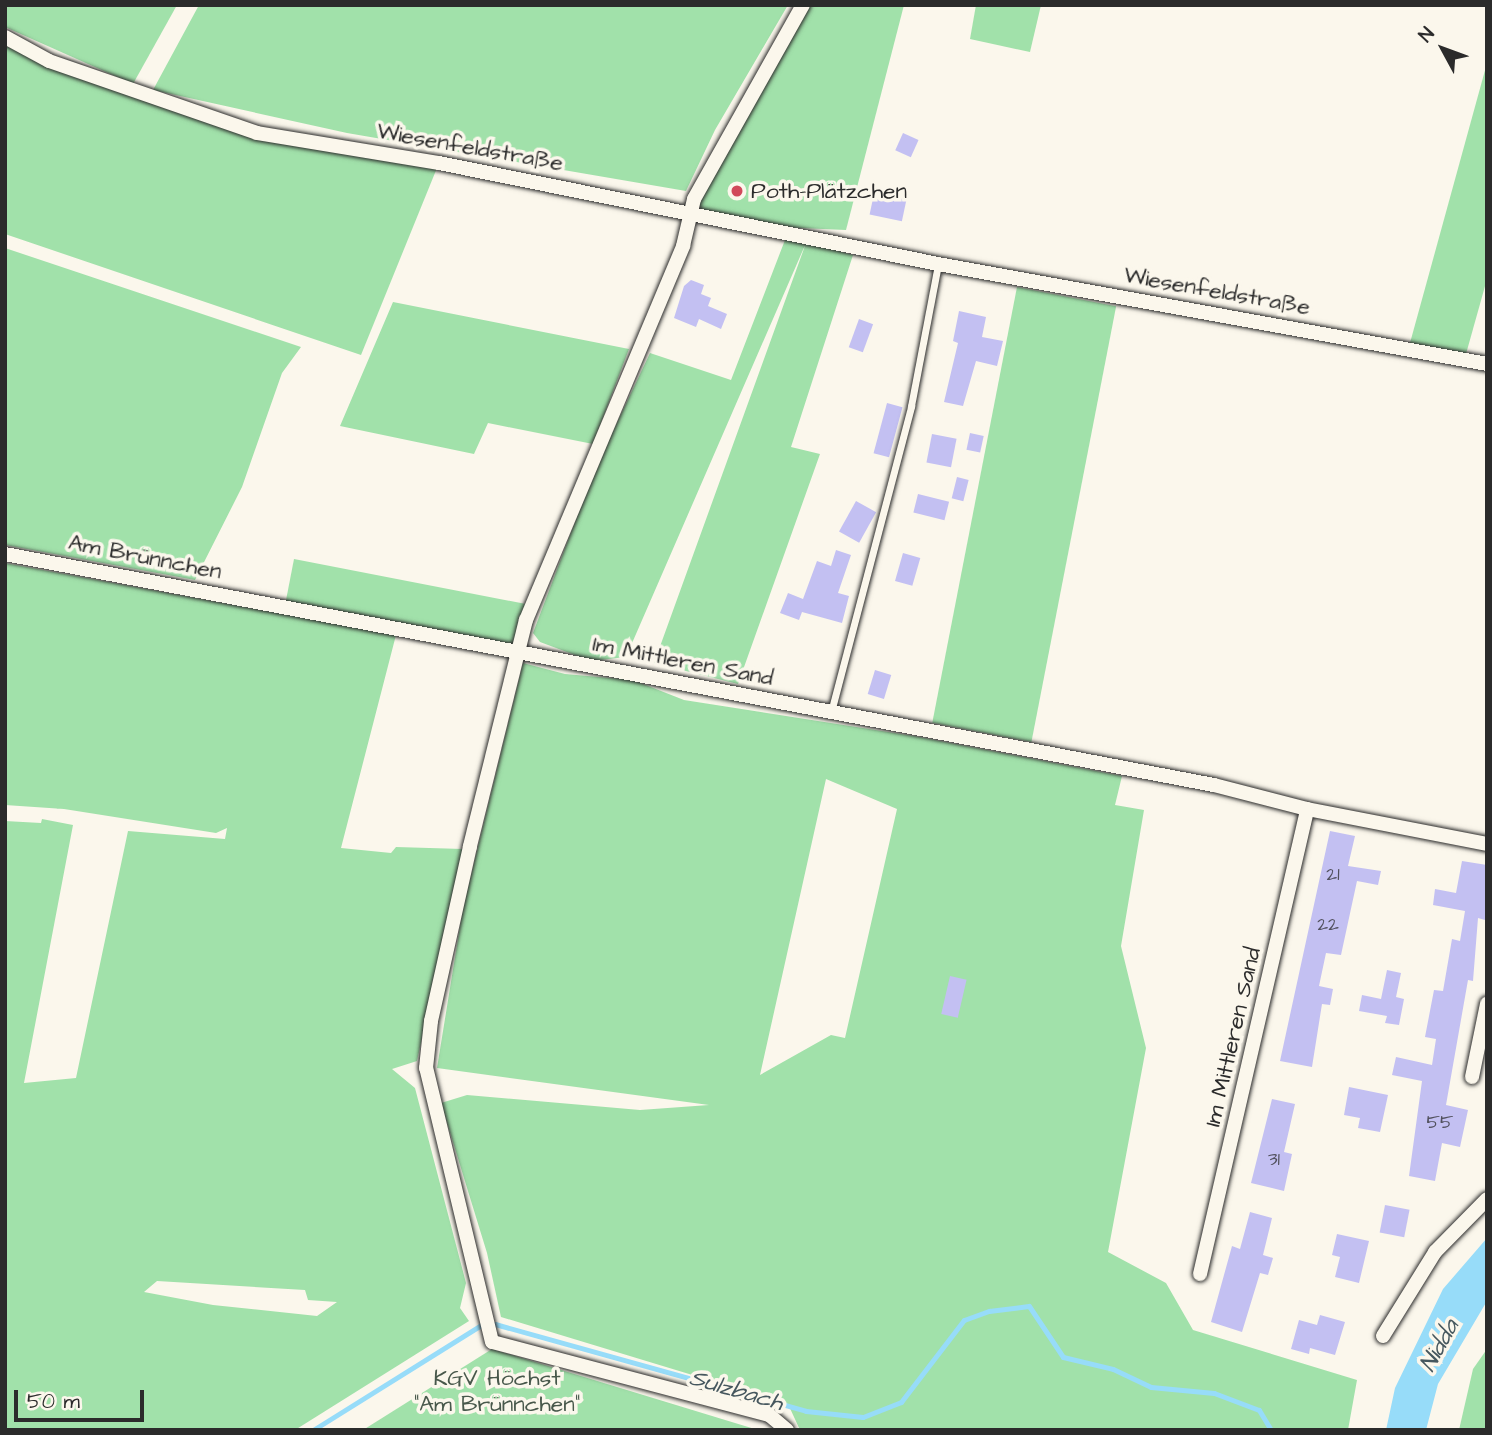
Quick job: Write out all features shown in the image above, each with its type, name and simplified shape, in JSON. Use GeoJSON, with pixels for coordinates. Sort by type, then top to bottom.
{"type":"FeatureCollection","features":[{"type":"Feature","properties":{"kind":"street"},"geometry":{"type":"LineString","coordinates":[[787,1430],[769,1415],[495,1345],[490,1337],[426,1068],[431,1021],[515,653],[694,213],[694,199],[803,5]]}},
{"type":"Feature","properties":{"kind":"street","name":"Wiesenfeldstraße"},"geometry":{"type":"LineString","coordinates":[[5,37],[49,61],[257,133],[694,213],[938,264],[1487,364]]}},
{"type":"Feature","properties":{"kind":"street","name":"Am Brünnchen"},"geometry":{"type":"LineString","coordinates":[[5,554],[515,653]]}},
{"type":"Feature","properties":{"kind":"street","name":"Im Mittleren Sand"},"geometry":{"type":"LineString","coordinates":[[515,653],[1214,785],[1307,809],[1487,844]]}},
{"type":"Feature","properties":{"kind":"street","name":"Im Mittleren Sand"},"geometry":{"type":"LineString","coordinates":[[1200,1273],[1307,809]]}},
{"type":"Feature","properties":{"kind":"street"},"geometry":{"type":"LineString","coordinates":[[1472,1077],[1487,1004]]}},
{"type":"Feature","properties":{"kind":"street"},"geometry":{"type":"LineString","coordinates":[[1383,1336],[1435,1252],[1487,1199]]}},
{"type":"Feature","properties":{"kind":"lane"},"geometry":{"type":"LineString","coordinates":[[831,713],[911,406],[938,264]]}},
{"type":"Feature","properties":{"kind":"green space"},"geometry":{"type":"Polygon","coordinates":[[[5,5],[177,5],[133,84],[5,27],[5,5]]]}},
{"type":"Feature","properties":{"kind":"green space"},"geometry":{"type":"Polygon","coordinates":[[[199,5],[788,5],[715,130],[686,191],[347,133],[153,90],[199,5]]]}},
{"type":"Feature","properties":{"kind":"green space"},"geometry":{"type":"Polygon","coordinates":[[[807,5],[904,5],[846,230],[777,227],[702,211],[698,202],[807,5]]]}},
{"type":"Feature","properties":{"kind":"green space"},"geometry":{"type":"Polygon","coordinates":[[[976,5],[1041,5],[1030,52],[970,39],[976,5]]]}},
{"type":"Feature","properties":{"kind":"green space"},"geometry":{"type":"Polygon","coordinates":[[[5,37],[49,61],[257,133],[439,163],[361,355],[5,234],[5,37]]]}},
{"type":"Feature","properties":{"kind":"green space"},"geometry":{"type":"Polygon","coordinates":[[[1487,63],[1487,279],[1466,354],[1410,343],[1487,63]]]}},
{"type":"Feature","properties":{"kind":"green space"},"geometry":{"type":"Polygon","coordinates":[[[785,240],[806,242],[853,255],[791,447],[820,454],[738,684],[654,663],[806,243],[626,657],[591,661],[540,642],[533,633],[595,469],[650,353],[731,380],[785,240]]]}},
{"type":"Feature","properties":{"kind":"green space"},"geometry":{"type":"Polygon","coordinates":[[[5,248],[301,347],[282,373],[242,487],[195,580],[5,545],[5,248]]]}},
{"type":"Feature","properties":{"kind":"green space"},"geometry":{"type":"Polygon","coordinates":[[[1017,287],[1116,306],[1031,742],[932,723],[1017,287]]]}},
{"type":"Feature","properties":{"kind":"green space"},"geometry":{"type":"Polygon","coordinates":[[[393,302],[629,349],[593,444],[488,423],[474,454],[340,426],[393,302]]]}},
{"type":"Feature","properties":{"kind":"green space"},"geometry":{"type":"Polygon","coordinates":[[[294,559],[525,604],[516,650],[285,605],[294,559]]]}},
{"type":"Feature","properties":{"kind":"green space"},"geometry":{"type":"Polygon","coordinates":[[[5,563],[396,635],[341,848],[391,853],[396,847],[463,849],[417,1061],[392,1069],[415,1088],[466,1283],[460,1308],[469,1321],[295,1430],[5,1430],[5,821],[41,823],[42,819],[73,825],[24,1083],[76,1078],[128,831],[225,839],[227,828],[216,833],[64,809],[5,805],[5,563]],[[157,1281],[144,1292],[213,1305],[317,1316],[337,1302],[308,1300],[305,1290],[157,1281]]]}},
{"type":"Feature","properties":{"kind":"green space"},"geometry":{"type":"Polygon","coordinates":[[[523,663],[565,674],[633,680],[684,700],[914,736],[1122,776],[1115,805],[1144,810],[1121,946],[1146,1048],[1108,1252],[1166,1283],[1193,1330],[1357,1380],[1348,1430],[800,1430],[788,1404],[501,1317],[487,1253],[441,1103],[467,1095],[640,1110],[709,1105],[437,1068],[463,908],[523,663]],[[826,779],[760,1075],[831,1035],[845,1038],[897,809],[826,779]]]}},
{"type":"Feature","properties":{"kind":"green space","name":"KGV Höchst \"Am Brünnchen\""},"geometry":{"type":"Polygon","coordinates":[[[492,1349],[758,1430],[363,1430],[492,1349]]]}},
{"type":"Feature","properties":{"kind":"green space"},"geometry":{"type":"Polygon","coordinates":[[[1487,1349],[1487,1430],[1459,1430],[1473,1369],[1487,1349]]]}},
{"type":"Feature","properties":{"kind":"water","name":"Nidda"},"geometry":{"type":"Polygon","coordinates":[[[1487,1238],[1487,1301],[1438,1384],[1426,1430],[1386,1430],[1395,1388],[1443,1289],[1487,1238]]]}},
{"type":"Feature","properties":{"kind":"building"},"geometry":{"type":"Polygon","coordinates":[[[903,133],[919,140],[911,157],[895,150],[903,133]]]}},
{"type":"Feature","properties":{"kind":"building"},"geometry":{"type":"Polygon","coordinates":[[[875,189],[907,196],[902,221],[870,214],[875,189]]]}},
{"type":"Feature","properties":{"kind":"building"},"geometry":{"type":"Polygon","coordinates":[[[691,280],[704,285],[701,294],[711,298],[708,306],[727,314],[721,329],[699,319],[696,327],[674,318],[684,286],[691,280]]]}},
{"type":"Feature","properties":{"kind":"building"},"geometry":{"type":"Polygon","coordinates":[[[959,311],[986,317],[982,337],[1003,341],[997,366],[976,361],[963,406],[944,402],[958,343],[953,341],[959,311]]]}},
{"type":"Feature","properties":{"kind":"building"},"geometry":{"type":"Polygon","coordinates":[[[859,319],[873,324],[863,352],[849,347],[859,319]]]}},
{"type":"Feature","properties":{"kind":"building"},"geometry":{"type":"Polygon","coordinates":[[[887,403],[902,407],[889,457],[874,453],[887,403]]]}},
{"type":"Feature","properties":{"kind":"building"},"geometry":{"type":"Polygon","coordinates":[[[970,433],[984,436],[980,453],[966,450],[970,433]]]}},
{"type":"Feature","properties":{"kind":"building"},"geometry":{"type":"Polygon","coordinates":[[[932,434],[957,439],[951,467],[926,462],[932,434]]]}},
{"type":"Feature","properties":{"kind":"building"},"geometry":{"type":"Polygon","coordinates":[[[957,477],[969,480],[963,501],[952,498],[957,477]]]}},
{"type":"Feature","properties":{"kind":"building"},"geometry":{"type":"Polygon","coordinates":[[[918,494],[949,502],[944,520],[913,512],[918,494]]]}},
{"type":"Feature","properties":{"kind":"building"},"geometry":{"type":"Polygon","coordinates":[[[856,501],[876,512],[859,543],[839,532],[856,501]]]}},
{"type":"Feature","properties":{"kind":"building"},"geometry":{"type":"Polygon","coordinates":[[[836,550],[851,555],[838,593],[849,596],[842,623],[802,612],[799,620],[780,613],[788,593],[803,599],[817,561],[831,566],[836,550]]]}},
{"type":"Feature","properties":{"kind":"building"},"geometry":{"type":"Polygon","coordinates":[[[903,553],[920,558],[912,586],[895,581],[903,553]]]}},
{"type":"Feature","properties":{"kind":"building"},"geometry":{"type":"Polygon","coordinates":[[[875,670],[891,675],[884,699],[868,694],[875,670]]]}},
{"type":"Feature","properties":{"kind":"building"},"geometry":{"type":"Polygon","coordinates":[[[1330,831],[1355,836],[1348,866],[1381,871],[1378,885],[1357,881],[1341,955],[1326,953],[1319,986],[1333,989],[1330,1005],[1322,1004],[1312,1067],[1280,1061],[1330,831]]]}},
{"type":"Feature","properties":{"kind":"building"},"geometry":{"type":"Polygon","coordinates":[[[1462,861],[1487,865],[1487,907],[1485,920],[1478,918],[1473,981],[1468,980],[1446,1105],[1468,1110],[1460,1147],[1442,1143],[1435,1181],[1409,1176],[1422,1081],[1392,1075],[1396,1057],[1432,1065],[1436,1039],[1425,1037],[1434,990],[1443,991],[1452,939],[1460,941],[1465,911],[1433,905],[1435,889],[1456,893],[1462,861]]]}},
{"type":"Feature","properties":{"kind":"building"},"geometry":{"type":"Polygon","coordinates":[[[1387,970],[1401,973],[1396,997],[1404,999],[1399,1025],[1385,1023],[1387,1016],[1359,1011],[1362,995],[1381,999],[1387,970]]]}},
{"type":"Feature","properties":{"kind":"building"},"geometry":{"type":"Polygon","coordinates":[[[950,976],[967,980],[958,1018],[941,1014],[950,976]]]}},
{"type":"Feature","properties":{"kind":"building"},"geometry":{"type":"Polygon","coordinates":[[[1349,1087],[1388,1095],[1380,1132],[1358,1128],[1360,1118],[1344,1115],[1349,1087]]]}},
{"type":"Feature","properties":{"kind":"building"},"geometry":{"type":"Polygon","coordinates":[[[1272,1099],[1295,1104],[1284,1152],[1292,1154],[1284,1191],[1251,1183],[1272,1099]]]}},
{"type":"Feature","properties":{"kind":"building"},"geometry":{"type":"Polygon","coordinates":[[[1385,1205],[1410,1210],[1404,1237],[1380,1232],[1385,1205]]]}},
{"type":"Feature","properties":{"kind":"building"},"geometry":{"type":"Polygon","coordinates":[[[1250,1212],[1272,1218],[1263,1255],[1273,1258],[1268,1275],[1260,1273],[1242,1332],[1211,1322],[1232,1246],[1240,1249],[1250,1212]]]}},
{"type":"Feature","properties":{"kind":"building"},"geometry":{"type":"Polygon","coordinates":[[[1337,1234],[1369,1241],[1359,1283],[1335,1277],[1340,1257],[1332,1255],[1337,1234]]]}},
{"type":"Feature","properties":{"kind":"building"},"geometry":{"type":"Polygon","coordinates":[[[1320,1315],[1345,1322],[1335,1355],[1310,1348],[1309,1354],[1291,1349],[1299,1320],[1317,1325],[1320,1315]]]}},
{"type":"Feature","properties":{"kind":"waterway","name":"Sulzbach"},"geometry":{"type":"LineString","coordinates":[[313,1430],[481,1325],[495,1324],[806,1411],[863,1417],[901,1402],[964,1320],[989,1311],[1029,1306],[1063,1357],[1113,1369],[1151,1387],[1214,1393],[1259,1410],[1271,1430]]}},
{"type":"Feature","properties":{"kind":"place","name":"Poth-Plätzchen"},"geometry":{"type":"Point","coordinates":[737,191]}}]}
